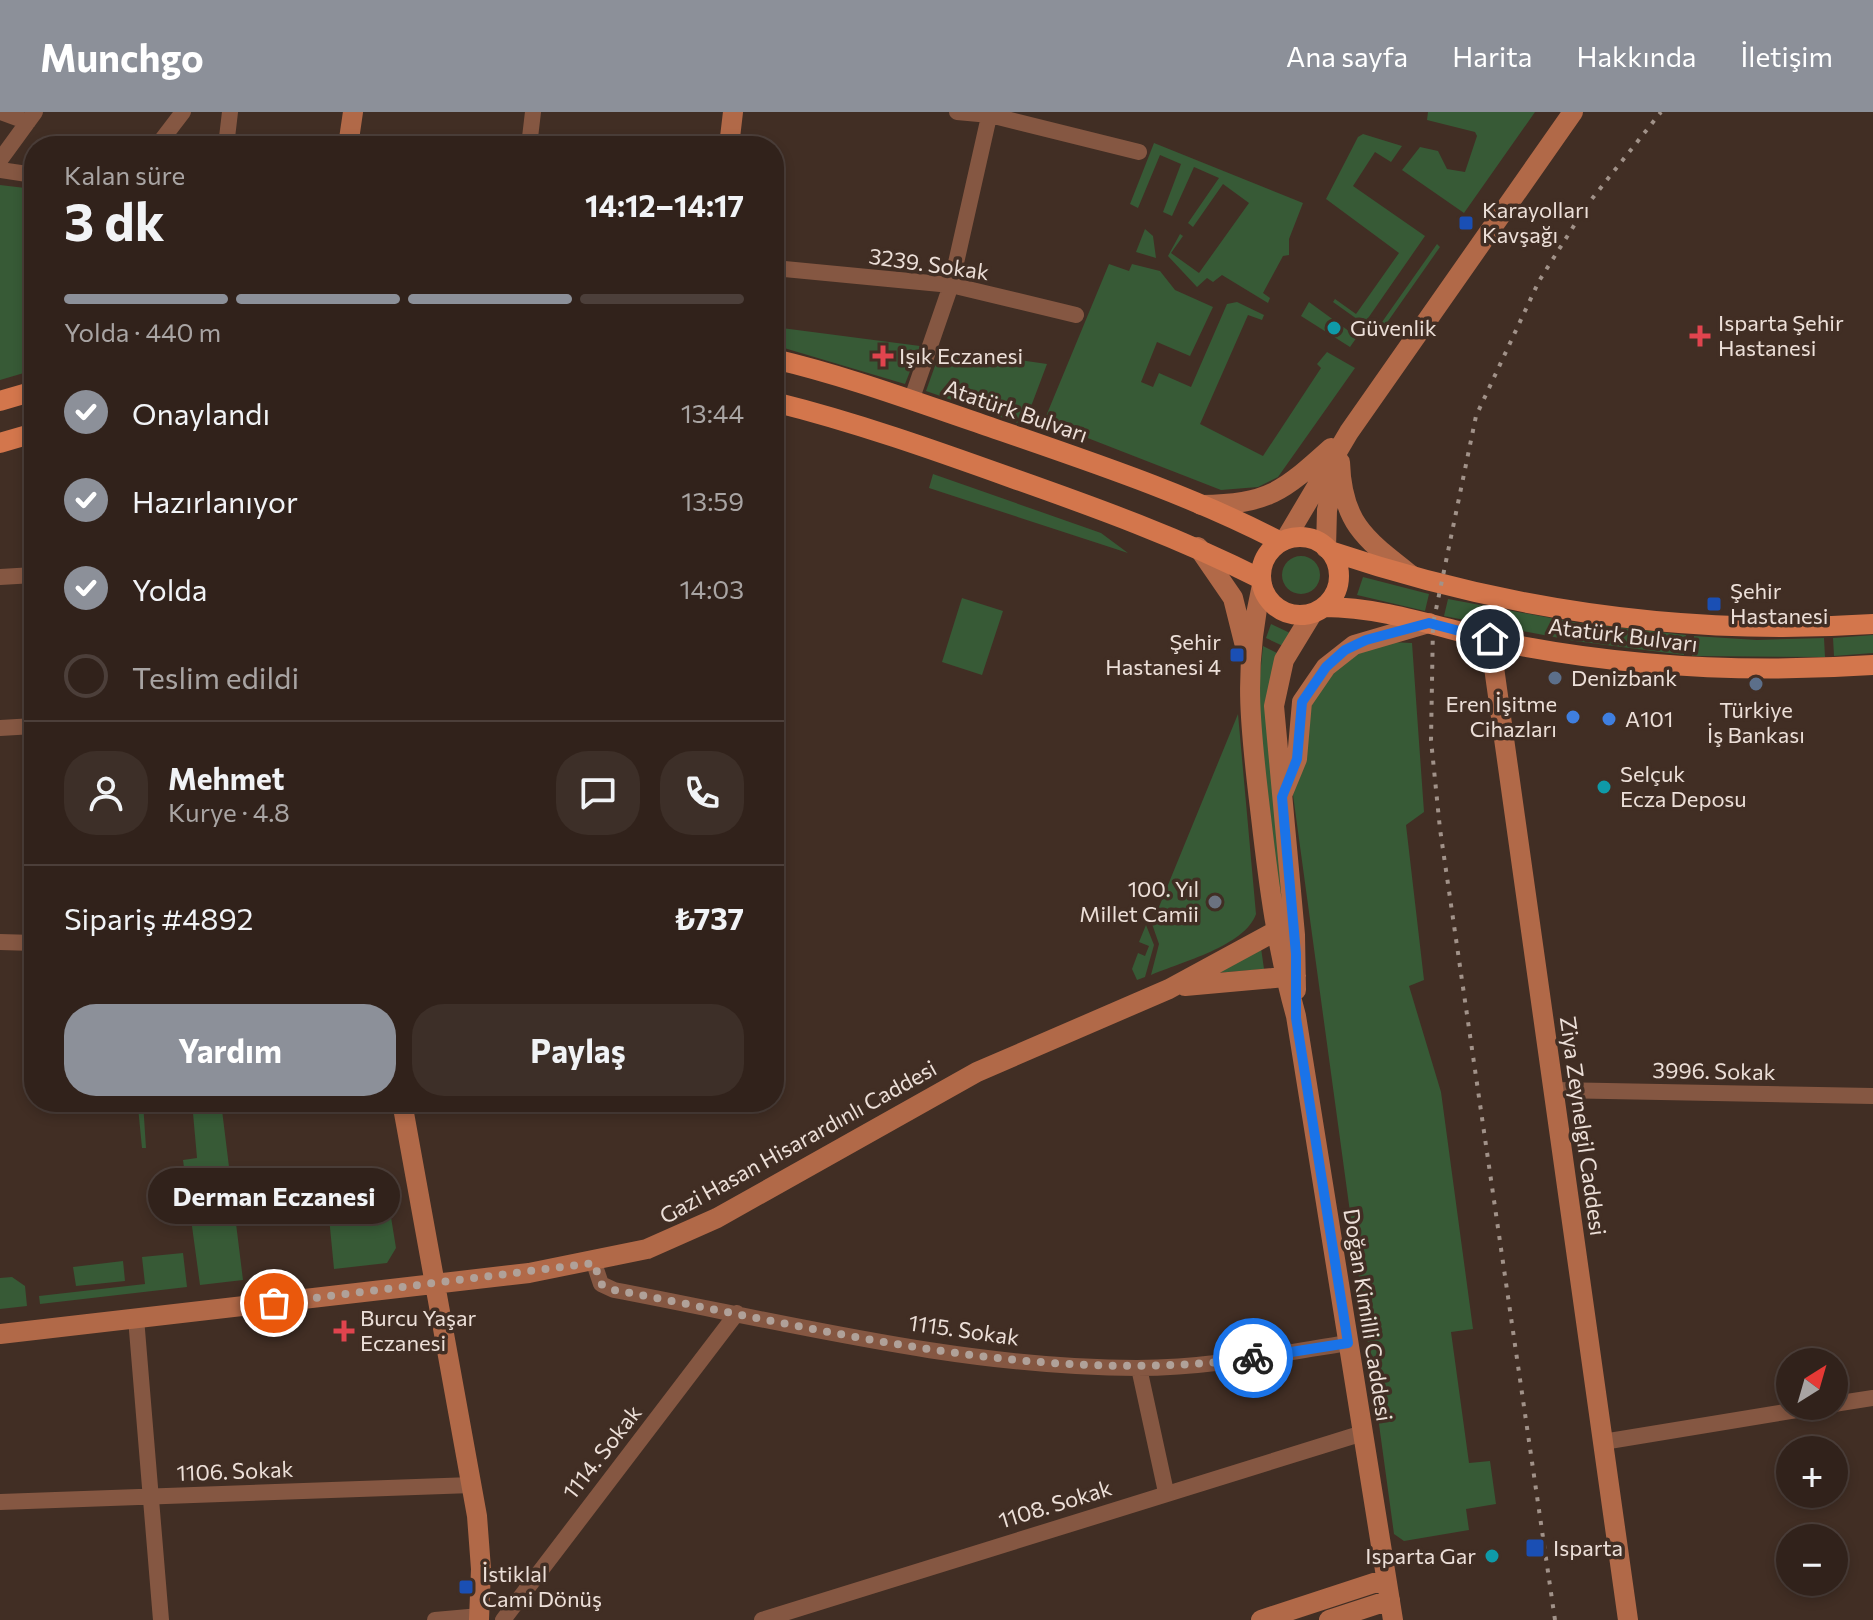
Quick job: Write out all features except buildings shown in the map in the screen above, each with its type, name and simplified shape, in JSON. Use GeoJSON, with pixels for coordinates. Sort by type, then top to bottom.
{"type":"FeatureCollection","features":[{"type":"Feature","properties":{"kind":"main road","name":"Atatürk Bulvarı"},"geometry":{"type":"LineString","coordinates":[[784,362],[911,401],[1087,461],[1283,541]]}},
{"type":"Feature","properties":{"kind":"main road"},"geometry":{"type":"LineString","coordinates":[[0,401],[24,394]]}},
{"type":"Feature","properties":{"kind":"main road"},"geometry":{"type":"LineString","coordinates":[[784,405],[914,443],[1198,547],[1262,582]]}},
{"type":"Feature","properties":{"kind":"main road"},"geometry":{"type":"LineString","coordinates":[[0,443],[24,436]]}},
{"type":"Feature","properties":{"kind":"main road"},"geometry":{"type":"LineString","coordinates":[[1301,537],[1328,549],[1336,560],[1339,582],[1318,610],[1283,611],[1268,599],[1262,582],[1267,554],[1283,541],[1301,537]]}},
{"type":"Feature","properties":{"kind":"main road","name":"Atatürk Bulvarı"},"geometry":{"type":"LineString","coordinates":[[1328,549],[1414,578],[1537,606],[1651,621],[1762,627],[1873,624]]}},
{"type":"Feature","properties":{"kind":"main road","name":"Atatürk Bulvarı"},"geometry":{"type":"LineString","coordinates":[[1318,610],[1367,609],[1490,639],[1588,657],[1687,668],[1772,671],[1873,665]]}},
{"type":"Feature","properties":{"kind":"street"},"geometry":{"type":"LineString","coordinates":[[0,160],[31,117],[1,112]]}},
{"type":"Feature","properties":{"kind":"street"},"geometry":{"type":"LineString","coordinates":[[165,136],[183,112]]}},
{"type":"Feature","properties":{"kind":"street"},"geometry":{"type":"LineString","coordinates":[[227,136],[230,112]]}},
{"type":"Feature","properties":{"kind":"street"},"geometry":{"type":"LineString","coordinates":[[349,136],[353,112]]}},
{"type":"Feature","properties":{"kind":"street"},"geometry":{"type":"LineString","coordinates":[[530,136],[533,112]]}},
{"type":"Feature","properties":{"kind":"street"},"geometry":{"type":"LineString","coordinates":[[730,136],[733,112]]}},
{"type":"Feature","properties":{"kind":"street"},"geometry":{"type":"LineString","coordinates":[[957,112],[990,114],[1139,152]]}},
{"type":"Feature","properties":{"kind":"street"},"geometry":{"type":"LineString","coordinates":[[1283,541],[1349,432],[1573,112]]}},
{"type":"Feature","properties":{"kind":"street"},"geometry":{"type":"LineString","coordinates":[[911,401],[951,285],[990,114]]}},
{"type":"Feature","properties":{"kind":"street"},"geometry":{"type":"LineString","coordinates":[[0,170],[24,174]]}},
{"type":"Feature","properties":{"kind":"street","name":"3239. Sokak"},"geometry":{"type":"LineString","coordinates":[[784,269],[951,285],[1076,315]]}},
{"type":"Feature","properties":{"kind":"street"},"geometry":{"type":"LineString","coordinates":[[1328,549],[1327,510],[1349,432]]}},
{"type":"Feature","properties":{"kind":"street"},"geometry":{"type":"LineString","coordinates":[[1200,505],[1245,503],[1278,492],[1349,432]]}},
{"type":"Feature","properties":{"kind":"street"},"geometry":{"type":"LineString","coordinates":[[1340,462],[1343,500],[1355,526],[1377,549],[1414,578]]}},
{"type":"Feature","properties":{"kind":"street"},"geometry":{"type":"LineString","coordinates":[[1198,547],[1233,598],[1249,662]]}},
{"type":"Feature","properties":{"kind":"street"},"geometry":{"type":"LineString","coordinates":[[0,577],[24,576]]}},
{"type":"Feature","properties":{"kind":"street","name":"Doğan Kimilli Caddesi"},"geometry":{"type":"LineString","coordinates":[[1262,582],[1249,662],[1249,715],[1391,1610]]}},
{"type":"Feature","properties":{"kind":"street","name":"Doğan Kimilli Caddesi"},"geometry":{"type":"LineString","coordinates":[[1284,929],[1282,797],[1274,726],[1275,691],[1291,644],[1318,610]]}},
{"type":"Feature","properties":{"kind":"street"},"geometry":{"type":"LineString","coordinates":[[1282,797],[1297,759],[1302,702],[1326,667],[1354,645],[1429,623]]}},
{"type":"Feature","properties":{"kind":"street","name":"Ziya Zeynelgil Caddesi"},"geometry":{"type":"LineString","coordinates":[[1490,639],[1628,1620]]}},
{"type":"Feature","properties":{"kind":"street"},"geometry":{"type":"LineString","coordinates":[[0,728],[24,727]]}},
{"type":"Feature","properties":{"kind":"street","name":"Gazi Hasan Hisarardınlı Caddesi"},"geometry":{"type":"LineString","coordinates":[[0,1334],[594,1263],[686,1234],[977,1072],[1169,989],[1284,929]]}},
{"type":"Feature","properties":{"kind":"street"},"geometry":{"type":"LineString","coordinates":[[0,942],[24,943]]}},
{"type":"Feature","properties":{"kind":"street","name":"Gazi Hasan Hisarardınlı Caddesi"},"geometry":{"type":"LineString","coordinates":[[1169,989],[1215,981],[1290,976]]}},
{"type":"Feature","properties":{"kind":"street","name":"3996. Sokak"},"geometry":{"type":"LineString","coordinates":[[1554,1090],[1873,1096]]}},
{"type":"Feature","properties":{"kind":"street"},"geometry":{"type":"LineString","coordinates":[[404,1112],[481,1542],[480,1618],[435,1620]]}},
{"type":"Feature","properties":{"kind":"street","name":"1115. Sokak"},"geometry":{"type":"LineString","coordinates":[[594,1263],[601,1284],[614,1290],[982,1355],[1139,1368],[1223,1362],[1348,1343]]}},
{"type":"Feature","properties":{"kind":"street","name":"1114. Sokak"},"geometry":{"type":"LineString","coordinates":[[503,1620],[737,1313]]}},
{"type":"Feature","properties":{"kind":"street"},"geometry":{"type":"LineString","coordinates":[[136,1318],[161,1620]]}},
{"type":"Feature","properties":{"kind":"street"},"geometry":{"type":"LineString","coordinates":[[1139,1368],[1166,1492]]}},
{"type":"Feature","properties":{"kind":"street"},"geometry":{"type":"LineString","coordinates":[[1848,1402],[1873,1398]]}},
{"type":"Feature","properties":{"kind":"street"},"geometry":{"type":"LineString","coordinates":[[1603,1442],[1776,1413]]}},
{"type":"Feature","properties":{"kind":"street","name":"1108. Sokak"},"geometry":{"type":"LineString","coordinates":[[762,1620],[1363,1433]]}},
{"type":"Feature","properties":{"kind":"street","name":"1106. Sokak"},"geometry":{"type":"LineString","coordinates":[[0,1502],[472,1485]]}},
{"type":"Feature","properties":{"kind":"street"},"geometry":{"type":"LineString","coordinates":[[1261,1620],[1386,1579]]}},
{"type":"Feature","properties":{"kind":"street"},"geometry":{"type":"LineString","coordinates":[[1329,1620],[1391,1610]]}},
{"type":"Feature","properties":{"kind":"green space"},"geometry":{"type":"Polygon","coordinates":[[[1428,112],[1535,112],[1464,213],[1402,170],[1420,147],[1438,151],[1447,169],[1465,172],[1477,136],[1475,132],[1427,120],[1428,112]]]}},
{"type":"Feature","properties":{"kind":"green space"},"geometry":{"type":"Polygon","coordinates":[[[1363,134],[1402,146],[1391,162],[1375,152],[1353,186],[1425,236],[1364,324],[1333,302],[1335,299],[1356,314],[1399,253],[1326,199],[1358,137],[1363,134]]]}},
{"type":"Feature","properties":{"kind":"green space"},"geometry":{"type":"Polygon","coordinates":[[[1154,143],[1303,203],[1289,239],[1289,255],[1283,256],[1263,293],[1270,298],[1268,303],[1222,275],[1213,282],[1207,278],[1197,287],[1168,256],[1180,234],[1183,236],[1171,253],[1199,273],[1249,203],[1223,184],[1193,227],[1188,223],[1219,178],[1194,167],[1172,216],[1163,212],[1181,164],[1160,155],[1138,208],[1130,204],[1154,143]]]}},
{"type":"Feature","properties":{"kind":"green space"},"geometry":{"type":"Polygon","coordinates":[[[0,185],[24,188],[24,373],[0,380],[0,185]]]}},
{"type":"Feature","properties":{"kind":"green space"},"geometry":{"type":"Polygon","coordinates":[[[1145,229],[1153,236],[1156,258],[1136,252],[1145,229]]]}},
{"type":"Feature","properties":{"kind":"green space"},"geometry":{"type":"Polygon","coordinates":[[[1437,244],[1440,247],[1379,334],[1375,332],[1437,244]]]}},
{"type":"Feature","properties":{"kind":"green space"},"geometry":{"type":"Polygon","coordinates":[[[1109,264],[1129,271],[1132,264],[1160,271],[1175,290],[1213,307],[1190,356],[1157,342],[1141,382],[1153,387],[1159,373],[1191,387],[1227,304],[1237,302],[1264,315],[1262,320],[1248,315],[1200,424],[1263,456],[1321,368],[1317,364],[1327,352],[1355,368],[1278,477],[1258,487],[1221,490],[1044,421],[1109,264]]]}},
{"type":"Feature","properties":{"kind":"green space"},"geometry":{"type":"Polygon","coordinates":[[[1309,302],[1357,337],[1350,347],[1301,316],[1309,302]]]}},
{"type":"Feature","properties":{"kind":"green space"},"geometry":{"type":"Polygon","coordinates":[[[784,328],[920,346],[905,384],[784,348],[784,328]]]}},
{"type":"Feature","properties":{"kind":"green space"},"geometry":{"type":"Polygon","coordinates":[[[941,349],[1047,364],[1024,425],[926,391],[941,349]]]}},
{"type":"Feature","properties":{"kind":"green space"},"geometry":{"type":"Polygon","coordinates":[[[933,474],[1101,533],[1128,553],[929,488],[933,474]]]}},
{"type":"Feature","properties":{"kind":"green space"},"geometry":{"type":"Polygon","coordinates":[[[1301,556],[1314,562],[1320,575],[1314,588],[1301,594],[1288,588],[1282,575],[1288,562],[1301,556]]]}},
{"type":"Feature","properties":{"kind":"green space"},"geometry":{"type":"Polygon","coordinates":[[[1363,577],[1429,594],[1425,611],[1357,595],[1363,577]]]}},
{"type":"Feature","properties":{"kind":"green space"},"geometry":{"type":"Polygon","coordinates":[[[962,598],[1003,611],[982,675],[942,662],[962,598]]]}},
{"type":"Feature","properties":{"kind":"green space"},"geometry":{"type":"Polygon","coordinates":[[[1448,599],[1578,623],[1686,635],[1684,655],[1575,641],[1444,616],[1448,599]]]}},
{"type":"Feature","properties":{"kind":"green space"},"geometry":{"type":"Polygon","coordinates":[[[1271,624],[1290,633],[1283,646],[1266,638],[1271,624]]]}},
{"type":"Feature","properties":{"kind":"green space"},"geometry":{"type":"Polygon","coordinates":[[[1873,635],[1873,653],[1834,656],[1833,638],[1873,635]]]}},
{"type":"Feature","properties":{"kind":"green space"},"geometry":{"type":"Polygon","coordinates":[[[1694,636],[1757,640],[1824,638],[1825,657],[1692,656],[1694,636]]]}},
{"type":"Feature","properties":{"kind":"green space"},"geometry":{"type":"Polygon","coordinates":[[[1390,642],[1412,643],[1424,812],[1406,825],[1424,980],[1409,986],[1441,1092],[1473,1329],[1451,1332],[1469,1463],[1490,1461],[1496,1504],[1466,1509],[1469,1530],[1404,1541],[1394,1534],[1293,795],[1304,715],[1346,655],[1390,642]]]}},
{"type":"Feature","properties":{"kind":"green space"},"geometry":{"type":"Polygon","coordinates":[[[1263,646],[1279,654],[1287,918],[1281,920],[1256,715],[1263,646]]]}},
{"type":"Feature","properties":{"kind":"green space"},"geometry":{"type":"Polygon","coordinates":[[[1238,714],[1256,914],[1250,925],[1226,944],[1151,975],[1159,944],[1152,924],[1238,714]]]}},
{"type":"Feature","properties":{"kind":"green space"},"geometry":{"type":"Polygon","coordinates":[[[1146,925],[1154,945],[1145,977],[1137,980],[1132,969],[1138,953],[1145,956],[1149,946],[1139,942],[1146,925]]]}},
{"type":"Feature","properties":{"kind":"green space"},"geometry":{"type":"Polygon","coordinates":[[[1261,948],[1264,969],[1204,974],[1261,948]]]}},
{"type":"Feature","properties":{"kind":"green space"},"geometry":{"type":"Polygon","coordinates":[[[138,1112],[144,1112],[146,1148],[142,1148],[138,1112]]]}},
{"type":"Feature","properties":{"kind":"green space"},"geometry":{"type":"Polygon","coordinates":[[[193,1112],[222,1112],[243,1280],[200,1285],[183,1160],[197,1158],[193,1112]]]}},
{"type":"Feature","properties":{"kind":"green space"},"geometry":{"type":"Polygon","coordinates":[[[390,1211],[396,1248],[387,1263],[334,1269],[329,1217],[390,1211]]]}},
{"type":"Feature","properties":{"kind":"green space"},"geometry":{"type":"Polygon","coordinates":[[[183,1253],[187,1287],[40,1304],[39,1296],[145,1284],[142,1257],[183,1253]]]}},
{"type":"Feature","properties":{"kind":"green space"},"geometry":{"type":"Polygon","coordinates":[[[123,1261],[125,1281],[76,1286],[73,1267],[123,1261]]]}},
{"type":"Feature","properties":{"kind":"green space"},"geometry":{"type":"Polygon","coordinates":[[[12,1277],[25,1286],[27,1306],[0,1309],[0,1278],[12,1277]]]}},
{"type":"Feature","properties":{"kind":"railway"},"geometry":{"type":"LineString","coordinates":[[1555,1620],[1440,829],[1431,740],[1433,624],[1476,416],[1539,281],[1587,205],[1661,112]]}},
{"type":"Feature","properties":{"kind":"way so far"},"geometry":{"type":"LineString","coordinates":[[274,1303],[594,1263],[601,1284],[614,1290],[936,1349],[1102,1368],[1166,1367],[1253,1358]]}},
{"type":"Feature","properties":{"kind":"place","name":"Karayolları Kavşağı"},"geometry":{"type":"Point","coordinates":[1466,223]}},
{"type":"Feature","properties":{"kind":"place","name":"Güvenlik"},"geometry":{"type":"Point","coordinates":[1334,328]}},
{"type":"Feature","properties":{"kind":"place","name":"Isparta Şehir Hastanesi"},"geometry":{"type":"Point","coordinates":[1700,336]}},
{"type":"Feature","properties":{"kind":"place","name":"Işık Eczanesi"},"geometry":{"type":"Point","coordinates":[883,356]}},
{"type":"Feature","properties":{"kind":"place","name":"Şehir Hastanesi"},"geometry":{"type":"Point","coordinates":[1714,604]}},
{"type":"Feature","properties":{"kind":"place","name":"Şehir Hastanesi 4"},"geometry":{"type":"Point","coordinates":[1237,655]}},
{"type":"Feature","properties":{"kind":"place","name":"Denizbank"},"geometry":{"type":"Point","coordinates":[1555,678]}},
{"type":"Feature","properties":{"kind":"place","name":"Türkiye İş Bankası"},"geometry":{"type":"Point","coordinates":[1756,684]}},
{"type":"Feature","properties":{"kind":"place","name":"Eren İşitme Cihazları"},"geometry":{"type":"Point","coordinates":[1573,717]}},
{"type":"Feature","properties":{"kind":"place","name":"A101"},"geometry":{"type":"Point","coordinates":[1609,719]}},
{"type":"Feature","properties":{"kind":"place","name":"Selçuk Ecza Deposu"},"geometry":{"type":"Point","coordinates":[1604,787]}},
{"type":"Feature","properties":{"kind":"place","name":"100. Yıl Millet Camii"},"geometry":{"type":"Point","coordinates":[1215,902]}},
{"type":"Feature","properties":{"kind":"place","name":"Derman Eczanesi"},"geometry":{"type":"Point","coordinates":[274,1303]}},
{"type":"Feature","properties":{"kind":"place","name":"Burcu Yaşar Eczanesi"},"geometry":{"type":"Point","coordinates":[344,1331]}},
{"type":"Feature","properties":{"kind":"place","name":"Isparta"},"geometry":{"type":"Point","coordinates":[1535,1548]}},
{"type":"Feature","properties":{"kind":"place","name":"Isparta Gar"},"geometry":{"type":"Point","coordinates":[1492,1556]}},
{"type":"Feature","properties":{"kind":"place","name":"İstiklal Cami Dönüş"},"geometry":{"type":"Point","coordinates":[466,1587]}},
{"type":"Feature","properties":{"kind":"route"},"geometry":{"type":"LineString","coordinates":[[1253,1358],[1348,1343],[1296,1018],[1294,917],[1282,797],[1297,759],[1299,711],[1306,694],[1326,667],[1345,650],[1366,640],[1429,623],[1490,639]]}}]}
